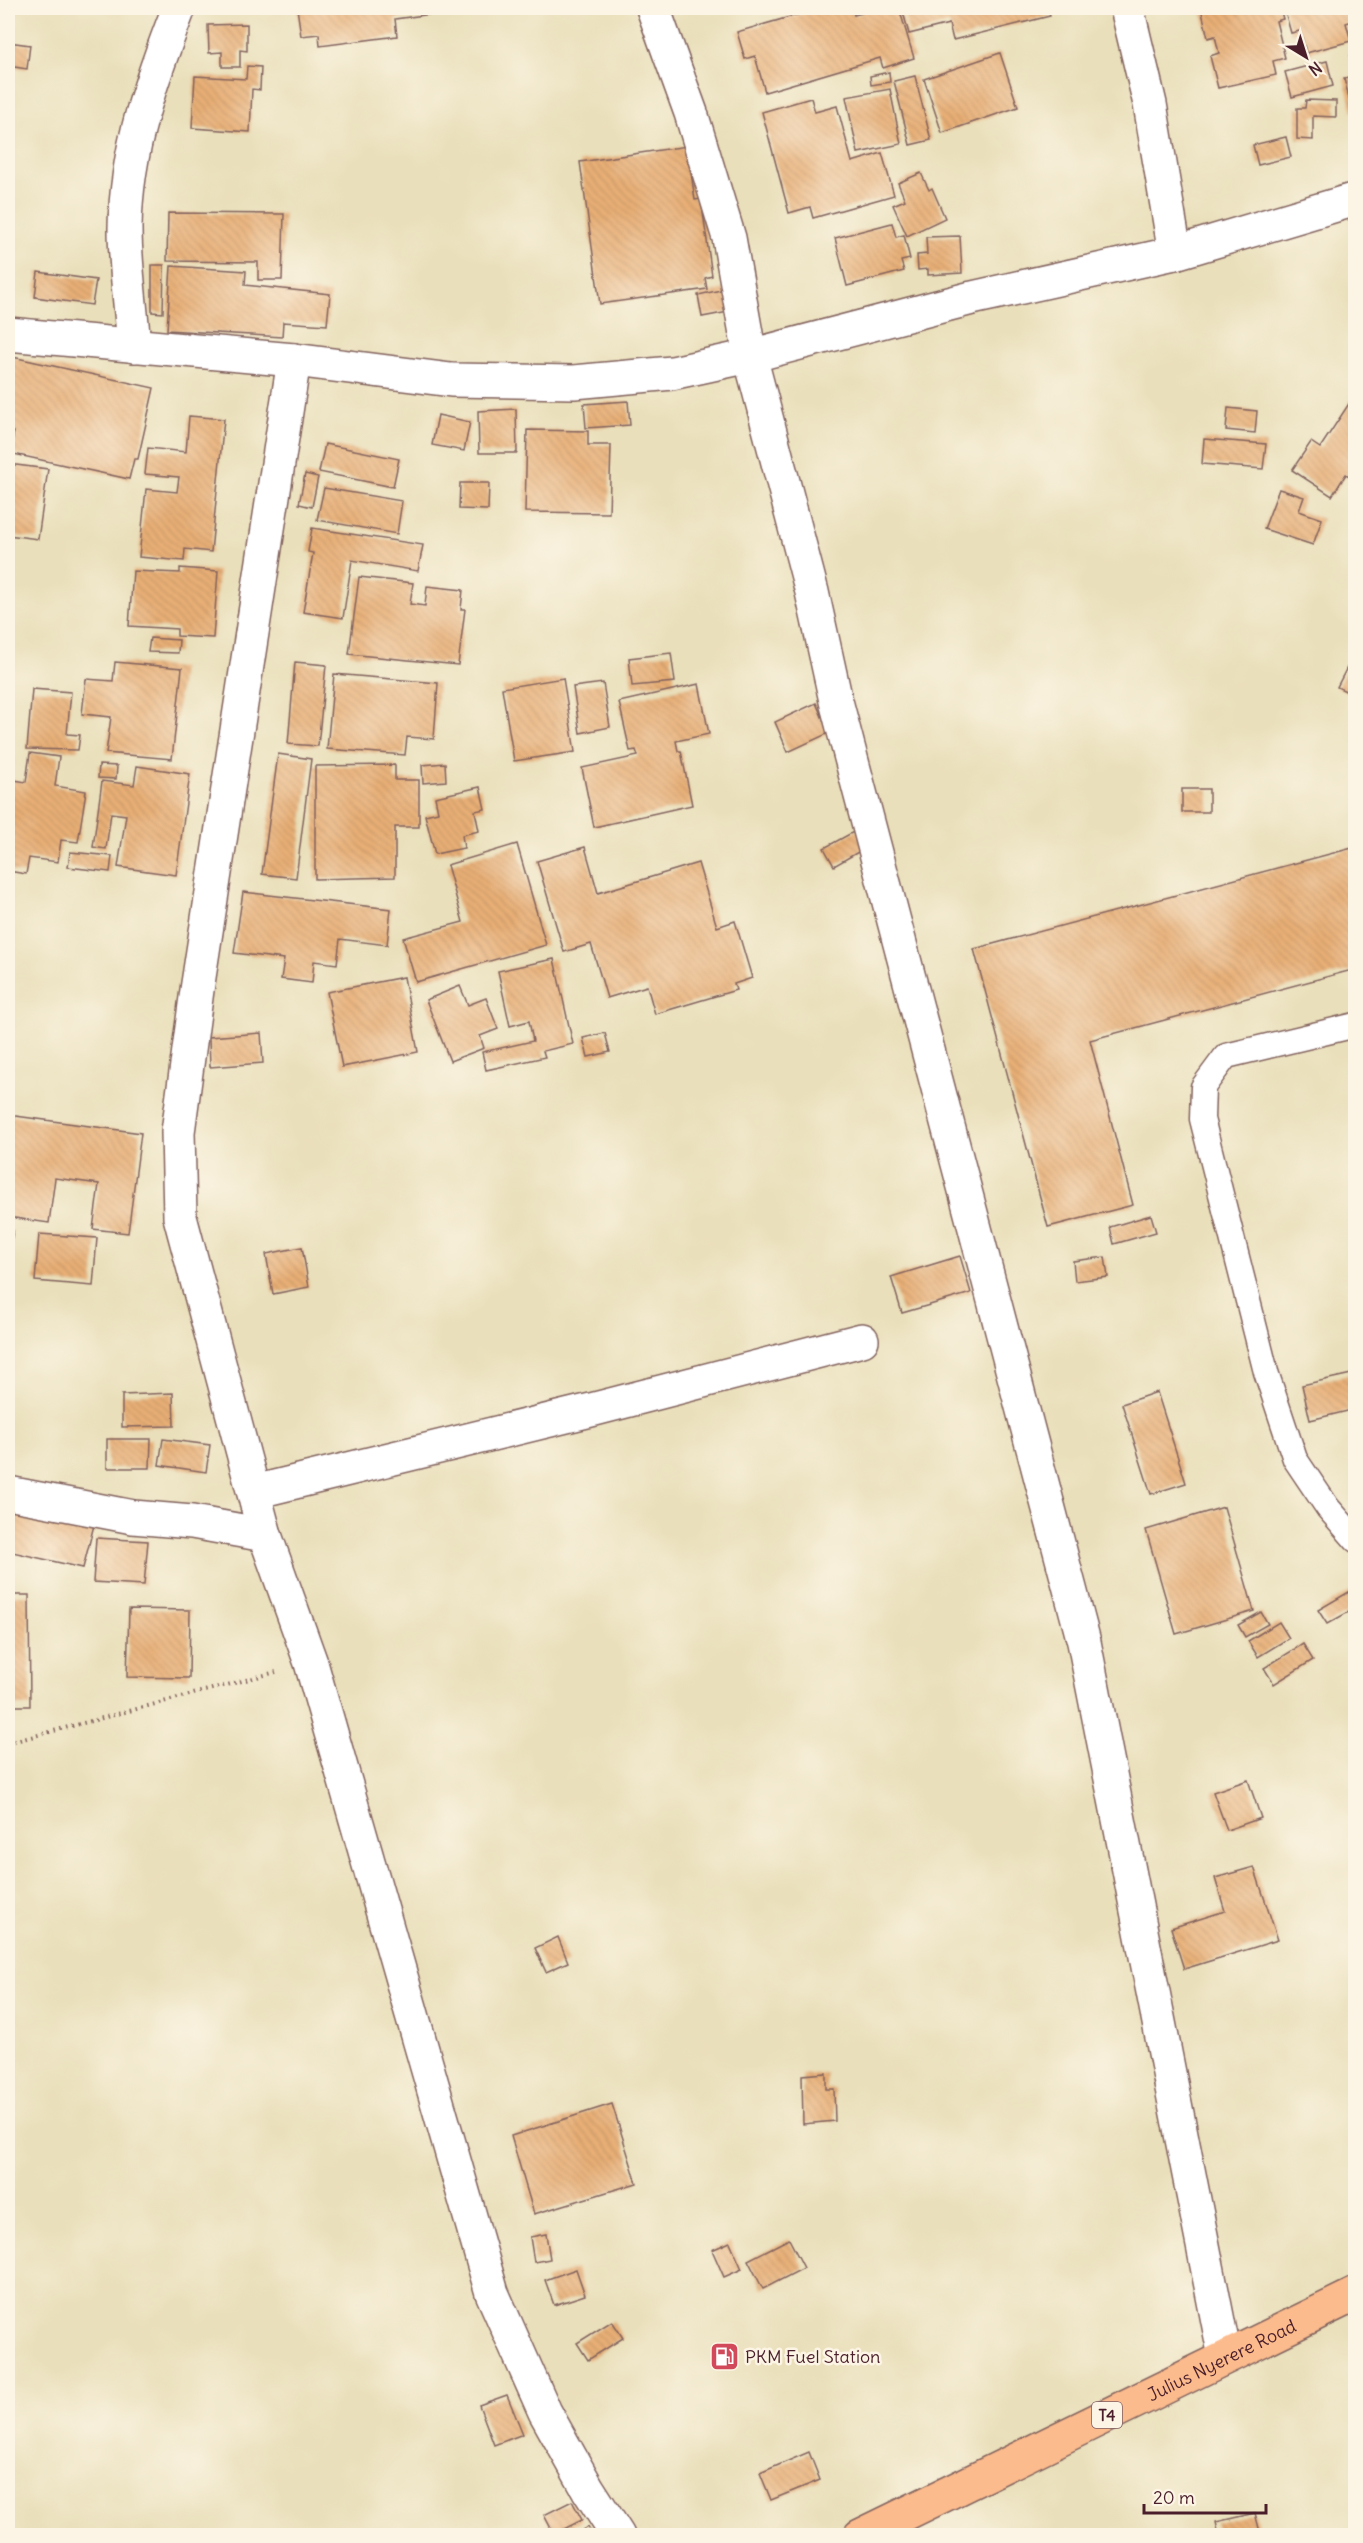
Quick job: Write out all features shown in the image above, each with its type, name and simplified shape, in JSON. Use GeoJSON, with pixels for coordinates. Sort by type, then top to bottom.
{"type":"FeatureCollection","features":[{"type":"Feature","properties":{"kind":"highway","name":"Julius Nyerere Road"},"geometry":{"type":"LineString","coordinates":[[860,2535],[1356,2294]]}},
{"type":"Feature","properties":{"kind":"street"},"geometry":{"type":"LineString","coordinates":[[134,346],[125,228],[131,169],[140,118],[179,8]]}},
{"type":"Feature","properties":{"kind":"street"},"geometry":{"type":"LineString","coordinates":[[653,8],[691,113],[729,238],[750,356],[812,592],[836,701],[1084,1642],[1225,2357]]}},
{"type":"Feature","properties":{"kind":"street"},"geometry":{"type":"LineString","coordinates":[[1127,8],[1150,104],[1175,253]]}},
{"type":"Feature","properties":{"kind":"street"},"geometry":{"type":"LineString","coordinates":[[8,334],[294,360],[451,380],[574,382],[672,373],[750,356],[972,298],[1175,253],[1356,199]]}},
{"type":"Feature","properties":{"kind":"street"},"geometry":{"type":"LineString","coordinates":[[294,360],[197,990],[178,1132],[180,1217],[265,1535],[311,1663],[492,2293],[545,2412],[588,2489],[618,2535]]}},
{"type":"Feature","properties":{"kind":"street"},"geometry":{"type":"LineString","coordinates":[[254,1492],[646,1397],[862,1340]]}},
{"type":"Feature","properties":{"kind":"street"},"geometry":{"type":"LineString","coordinates":[[8,1493],[133,1517],[192,1522],[265,1535]]}},
{"type":"Feature","properties":{"kind":"lane"},"geometry":{"type":"LineString","coordinates":[[1356,1025],[1227,1056],[1203,1087],[1202,1119],[1266,1372],[1295,1459],[1328,1508],[1356,1540]]}},
{"type":"Feature","properties":{"kind":"path"},"geometry":{"type":"LineString","coordinates":[[8,1743],[311,1663]]}},
{"type":"Feature","properties":{"kind":"building"},"geometry":{"type":"Polygon","coordinates":[[[297,8],[469,9],[395,19],[397,36],[320,46],[319,34],[301,36],[297,8]]]}},
{"type":"Feature","properties":{"kind":"building"},"geometry":{"type":"Polygon","coordinates":[[[821,8],[852,8],[854,15],[862,13],[861,9],[866,8],[899,8],[914,58],[883,68],[880,58],[765,92],[755,56],[745,59],[737,32],[821,8]]]}},
{"type":"Feature","properties":{"kind":"building"},"geometry":{"type":"Polygon","coordinates":[[[902,8],[1048,8],[1050,16],[953,40],[949,24],[909,34],[902,8]]]}},
{"type":"Feature","properties":{"kind":"building"},"geometry":{"type":"Polygon","coordinates":[[[1201,8],[1280,8],[1283,19],[1276,21],[1285,58],[1273,61],[1276,75],[1218,88],[1210,56],[1219,53],[1215,36],[1208,38],[1201,8]]]}},
{"type":"Feature","properties":{"kind":"building"},"geometry":{"type":"Polygon","coordinates":[[[1284,8],[1356,8],[1356,20],[1346,23],[1351,41],[1306,53],[1300,31],[1291,33],[1284,8]]]}},
{"type":"Feature","properties":{"kind":"building"},"geometry":{"type":"Polygon","coordinates":[[[247,24],[247,51],[240,50],[240,67],[222,67],[222,52],[209,53],[208,25],[247,24]]]}},
{"type":"Feature","properties":{"kind":"building"},"geometry":{"type":"Polygon","coordinates":[[[8,42],[30,45],[27,69],[8,66],[8,42]]]}},
{"type":"Feature","properties":{"kind":"building"},"geometry":{"type":"Polygon","coordinates":[[[1000,53],[1018,107],[942,133],[924,79],[1000,53]]]}},
{"type":"Feature","properties":{"kind":"building"},"geometry":{"type":"Polygon","coordinates":[[[1356,55],[1356,75],[1355,75],[1350,56],[1356,55]]]}},
{"type":"Feature","properties":{"kind":"building"},"geometry":{"type":"Polygon","coordinates":[[[1327,61],[1333,86],[1292,97],[1285,72],[1327,61]]]}},
{"type":"Feature","properties":{"kind":"building"},"geometry":{"type":"Polygon","coordinates":[[[247,66],[261,67],[260,90],[252,89],[250,132],[192,128],[195,76],[246,79],[247,66]]]}},
{"type":"Feature","properties":{"kind":"building"},"geometry":{"type":"Polygon","coordinates":[[[889,72],[890,82],[871,85],[870,76],[889,72]]]}},
{"type":"Feature","properties":{"kind":"building"},"geometry":{"type":"Polygon","coordinates":[[[915,76],[931,140],[910,145],[894,81],[915,76]]]}},
{"type":"Feature","properties":{"kind":"building"},"geometry":{"type":"Polygon","coordinates":[[[1356,76],[1356,111],[1353,112],[1344,79],[1356,76]]]}},
{"type":"Feature","properties":{"kind":"building"},"geometry":{"type":"Polygon","coordinates":[[[890,89],[901,144],[858,153],[846,97],[890,89]]]}},
{"type":"Feature","properties":{"kind":"building"},"geometry":{"type":"Polygon","coordinates":[[[811,98],[815,112],[837,106],[852,162],[882,153],[894,195],[813,218],[810,207],[789,213],[762,112],[811,98]]]}},
{"type":"Feature","properties":{"kind":"building"},"geometry":{"type":"Polygon","coordinates":[[[1306,100],[1336,101],[1336,117],[1313,116],[1313,140],[1297,139],[1297,108],[1305,108],[1306,100]]]}},
{"type":"Feature","properties":{"kind":"building"},"geometry":{"type":"Polygon","coordinates":[[[1286,137],[1291,157],[1258,165],[1253,145],[1286,137]]]}},
{"type":"Feature","properties":{"kind":"building"},"geometry":{"type":"Polygon","coordinates":[[[687,146],[695,200],[701,199],[712,276],[705,278],[707,289],[600,304],[580,162],[687,146]]]}},
{"type":"Feature","properties":{"kind":"building"},"geometry":{"type":"Polygon","coordinates":[[[921,173],[929,190],[932,188],[945,218],[907,236],[893,205],[905,200],[898,183],[921,173]]]}},
{"type":"Feature","properties":{"kind":"building"},"geometry":{"type":"Polygon","coordinates":[[[168,213],[284,214],[282,280],[258,280],[258,262],[167,261],[168,213]]]}},
{"type":"Feature","properties":{"kind":"building"},"geometry":{"type":"Polygon","coordinates":[[[892,223],[896,237],[904,235],[910,259],[901,261],[904,271],[847,286],[835,238],[892,223]]]}},
{"type":"Feature","properties":{"kind":"building"},"geometry":{"type":"Polygon","coordinates":[[[960,236],[962,273],[928,275],[928,269],[918,270],[917,255],[927,254],[926,237],[960,236]]]}},
{"type":"Feature","properties":{"kind":"building"},"geometry":{"type":"Polygon","coordinates":[[[152,265],[164,265],[163,313],[152,312],[152,265]]]}},
{"type":"Feature","properties":{"kind":"building"},"geometry":{"type":"Polygon","coordinates":[[[171,266],[246,271],[245,285],[330,294],[327,325],[283,322],[282,337],[167,330],[171,266]]]}},
{"type":"Feature","properties":{"kind":"building"},"geometry":{"type":"Polygon","coordinates":[[[38,272],[96,280],[92,305],[35,297],[38,272]]]}},
{"type":"Feature","properties":{"kind":"building"},"geometry":{"type":"Polygon","coordinates":[[[730,288],[734,311],[702,317],[698,295],[730,288]]]}},
{"type":"Feature","properties":{"kind":"building"},"geometry":{"type":"Polygon","coordinates":[[[8,356],[154,388],[138,459],[134,459],[129,479],[9,453],[14,432],[8,430],[8,356]]]}},
{"type":"Feature","properties":{"kind":"building"},"geometry":{"type":"Polygon","coordinates":[[[1356,393],[1356,480],[1346,474],[1332,496],[1292,470],[1311,442],[1320,448],[1356,393]]]}},
{"type":"Feature","properties":{"kind":"building"},"geometry":{"type":"Polygon","coordinates":[[[628,401],[630,425],[586,428],[584,404],[628,401]]]}},
{"type":"Feature","properties":{"kind":"building"},"geometry":{"type":"Polygon","coordinates":[[[1228,408],[1257,411],[1255,433],[1226,430],[1228,408]]]}},
{"type":"Feature","properties":{"kind":"building"},"geometry":{"type":"Polygon","coordinates":[[[516,409],[517,453],[479,453],[478,411],[516,409]]]}},
{"type":"Feature","properties":{"kind":"building"},"geometry":{"type":"Polygon","coordinates":[[[438,415],[470,422],[464,451],[432,445],[438,415]]]}},
{"type":"Feature","properties":{"kind":"building"},"geometry":{"type":"Polygon","coordinates":[[[189,416],[224,419],[211,552],[185,549],[184,561],[139,557],[146,489],[177,492],[179,477],[145,474],[148,448],[186,452],[189,416]]]}},
{"type":"Feature","properties":{"kind":"building"},"geometry":{"type":"Polygon","coordinates":[[[527,430],[588,431],[588,445],[611,445],[609,513],[525,512],[527,430]]]}},
{"type":"Feature","properties":{"kind":"building"},"geometry":{"type":"Polygon","coordinates":[[[1204,439],[1266,444],[1263,469],[1202,464],[1204,439]]]}},
{"type":"Feature","properties":{"kind":"building"},"geometry":{"type":"Polygon","coordinates":[[[325,444],[399,459],[393,487],[319,472],[325,444]]]}},
{"type":"Feature","properties":{"kind":"building"},"geometry":{"type":"Polygon","coordinates":[[[8,464],[48,469],[38,539],[8,535],[8,464]]]}},
{"type":"Feature","properties":{"kind":"building"},"geometry":{"type":"Polygon","coordinates":[[[305,474],[318,477],[312,507],[299,504],[305,474]]]}},
{"type":"Feature","properties":{"kind":"building"},"geometry":{"type":"Polygon","coordinates":[[[460,483],[489,483],[488,510],[459,509],[460,483]]]}},
{"type":"Feature","properties":{"kind":"building"},"geometry":{"type":"Polygon","coordinates":[[[324,488],[402,501],[397,534],[317,520],[324,488]]]}},
{"type":"Feature","properties":{"kind":"building"},"geometry":{"type":"Polygon","coordinates":[[[1279,489],[1304,497],[1299,511],[1322,519],[1313,545],[1264,529],[1279,489]]]}},
{"type":"Feature","properties":{"kind":"building"},"geometry":{"type":"Polygon","coordinates":[[[312,528],[423,545],[418,571],[352,560],[343,618],[303,612],[313,553],[308,552],[312,528]]]}},
{"type":"Feature","properties":{"kind":"building"},"geometry":{"type":"Polygon","coordinates":[[[180,568],[218,571],[213,638],[177,636],[177,629],[129,626],[133,571],[180,573],[180,568]]]}},
{"type":"Feature","properties":{"kind":"building"},"geometry":{"type":"Polygon","coordinates":[[[359,577],[413,583],[410,604],[425,606],[427,586],[463,590],[461,609],[465,609],[458,665],[349,654],[359,577]]]}},
{"type":"Feature","properties":{"kind":"building"},"geometry":{"type":"Polygon","coordinates":[[[150,638],[179,640],[178,653],[148,652],[150,638]]]}},
{"type":"Feature","properties":{"kind":"building"},"geometry":{"type":"Polygon","coordinates":[[[671,653],[675,682],[632,686],[629,658],[671,653]]]}},
{"type":"Feature","properties":{"kind":"building"},"geometry":{"type":"Polygon","coordinates":[[[1352,658],[1356,660],[1356,696],[1337,687],[1352,658]]]}},
{"type":"Feature","properties":{"kind":"building"},"geometry":{"type":"Polygon","coordinates":[[[115,662],[182,668],[172,759],[106,753],[111,717],[82,714],[86,679],[113,681],[115,662]]]}},
{"type":"Feature","properties":{"kind":"building"},"geometry":{"type":"Polygon","coordinates":[[[295,662],[326,665],[318,746],[288,744],[295,662]]]}},
{"type":"Feature","properties":{"kind":"building"},"geometry":{"type":"Polygon","coordinates":[[[334,674],[438,683],[434,739],[407,737],[405,755],[327,749],[334,674]]]}},
{"type":"Feature","properties":{"kind":"building"},"geometry":{"type":"Polygon","coordinates":[[[563,678],[575,752],[514,761],[502,688],[563,678]]]}},
{"type":"Feature","properties":{"kind":"building"},"geometry":{"type":"Polygon","coordinates":[[[603,683],[610,727],[580,733],[573,687],[603,683]]]}},
{"type":"Feature","properties":{"kind":"building"},"geometry":{"type":"Polygon","coordinates":[[[699,684],[709,734],[676,741],[678,751],[681,751],[692,805],[594,827],[582,768],[638,756],[636,750],[630,751],[619,702],[699,684]]]}},
{"type":"Feature","properties":{"kind":"building"},"geometry":{"type":"Polygon","coordinates":[[[32,689],[71,692],[67,734],[80,735],[78,750],[27,749],[32,689]]]}},
{"type":"Feature","properties":{"kind":"building"},"geometry":{"type":"Polygon","coordinates":[[[816,703],[829,733],[788,752],[775,722],[816,703]]]}},
{"type":"Feature","properties":{"kind":"building"},"geometry":{"type":"Polygon","coordinates":[[[30,753],[59,757],[55,786],[86,791],[78,842],[61,840],[58,862],[29,858],[26,874],[8,871],[8,779],[26,782],[30,753]]]}},
{"type":"Feature","properties":{"kind":"building"},"geometry":{"type":"Polygon","coordinates":[[[278,754],[311,759],[296,878],[262,874],[278,754]]]}},
{"type":"Feature","properties":{"kind":"building"},"geometry":{"type":"Polygon","coordinates":[[[445,763],[446,781],[423,783],[422,765],[445,763]]]}},
{"type":"Feature","properties":{"kind":"building"},"geometry":{"type":"Polygon","coordinates":[[[99,765],[117,766],[116,779],[98,778],[99,765]]]}},
{"type":"Feature","properties":{"kind":"building"},"geometry":{"type":"Polygon","coordinates":[[[395,765],[395,780],[419,780],[419,827],[395,827],[395,877],[315,879],[315,766],[395,765]]]}},
{"type":"Feature","properties":{"kind":"building"},"geometry":{"type":"Polygon","coordinates":[[[137,766],[190,774],[176,875],[118,867],[126,815],[111,813],[106,849],[93,847],[102,781],[134,785],[137,766]]]}},
{"type":"Feature","properties":{"kind":"building"},"geometry":{"type":"Polygon","coordinates":[[[480,787],[485,809],[475,811],[479,831],[462,835],[464,848],[435,854],[425,815],[438,812],[435,797],[480,787]]]}},
{"type":"Feature","properties":{"kind":"building"},"geometry":{"type":"Polygon","coordinates":[[[1182,789],[1209,789],[1209,812],[1182,812],[1182,789]]]}},
{"type":"Feature","properties":{"kind":"building"},"geometry":{"type":"Polygon","coordinates":[[[857,830],[867,847],[834,866],[824,848],[857,830]]]}},
{"type":"Feature","properties":{"kind":"building"},"geometry":{"type":"Polygon","coordinates":[[[517,844],[546,945],[416,982],[403,938],[463,922],[447,865],[517,844]]]}},
{"type":"Feature","properties":{"kind":"building"},"geometry":{"type":"Polygon","coordinates":[[[585,847],[598,893],[698,863],[717,927],[735,921],[752,978],[734,984],[736,990],[655,1014],[647,986],[607,998],[591,944],[564,952],[537,861],[585,847]]]}},
{"type":"Feature","properties":{"kind":"building"},"geometry":{"type":"Polygon","coordinates":[[[1356,847],[1356,969],[1090,1040],[1133,1205],[1048,1227],[974,949],[1356,847]]]}},
{"type":"Feature","properties":{"kind":"building"},"geometry":{"type":"Polygon","coordinates":[[[70,852],[112,856],[110,872],[68,867],[70,852]]]}},
{"type":"Feature","properties":{"kind":"building"},"geometry":{"type":"Polygon","coordinates":[[[243,892],[391,909],[387,945],[340,939],[337,964],[314,961],[312,983],[281,979],[284,959],[234,953],[243,892]]]}},
{"type":"Feature","properties":{"kind":"building"},"geometry":{"type":"Polygon","coordinates":[[[554,959],[573,1044],[543,1051],[545,1057],[486,1070],[482,1052],[533,1041],[529,1021],[510,1026],[498,971],[554,959]]]}},
{"type":"Feature","properties":{"kind":"building"},"geometry":{"type":"Polygon","coordinates":[[[404,977],[418,1052],[342,1067],[327,992],[404,977]]]}},
{"type":"Feature","properties":{"kind":"building"},"geometry":{"type":"Polygon","coordinates":[[[460,986],[468,1005],[486,998],[498,1029],[480,1036],[484,1048],[450,1061],[426,1000],[460,986]]]}},
{"type":"Feature","properties":{"kind":"building"},"geometry":{"type":"Polygon","coordinates":[[[261,1033],[263,1063],[210,1067],[209,1037],[261,1033]]]}},
{"type":"Feature","properties":{"kind":"building"},"geometry":{"type":"Polygon","coordinates":[[[605,1033],[610,1052],[588,1057],[583,1038],[605,1033]]]}},
{"type":"Feature","properties":{"kind":"building"},"geometry":{"type":"Polygon","coordinates":[[[8,1115],[141,1133],[128,1233],[93,1229],[99,1184],[55,1178],[49,1223],[8,1217],[8,1115]]]}},
{"type":"Feature","properties":{"kind":"building"},"geometry":{"type":"Polygon","coordinates":[[[1151,1215],[1156,1232],[1114,1244],[1110,1227],[1151,1215]]]}},
{"type":"Feature","properties":{"kind":"building"},"geometry":{"type":"Polygon","coordinates":[[[8,1230],[13,1231],[9,1251],[8,1251],[8,1230]]]}},
{"type":"Feature","properties":{"kind":"building"},"geometry":{"type":"Polygon","coordinates":[[[39,1234],[97,1238],[93,1286],[35,1281],[39,1234]]]}},
{"type":"Feature","properties":{"kind":"building"},"geometry":{"type":"Polygon","coordinates":[[[302,1247],[309,1287],[273,1294],[266,1254],[302,1247]]]}},
{"type":"Feature","properties":{"kind":"building"},"geometry":{"type":"Polygon","coordinates":[[[960,1256],[971,1293],[902,1313],[891,1277],[960,1256]]]}},
{"type":"Feature","properties":{"kind":"building"},"geometry":{"type":"Polygon","coordinates":[[[1105,1257],[1108,1277],[1075,1281],[1073,1261],[1105,1257]]]}},
{"type":"Feature","properties":{"kind":"building"},"geometry":{"type":"Polygon","coordinates":[[[1356,1373],[1356,1409],[1310,1420],[1302,1385],[1356,1373]]]}},
{"type":"Feature","properties":{"kind":"building"},"geometry":{"type":"Polygon","coordinates":[[[1157,1392],[1186,1483],[1151,1494],[1122,1404],[1157,1392]]]}},
{"type":"Feature","properties":{"kind":"building"},"geometry":{"type":"Polygon","coordinates":[[[173,1393],[174,1426],[122,1427],[122,1395],[173,1393]]]}},
{"type":"Feature","properties":{"kind":"building"},"geometry":{"type":"Polygon","coordinates":[[[107,1439],[151,1439],[150,1468],[107,1468],[107,1439]]]}},
{"type":"Feature","properties":{"kind":"building"},"geometry":{"type":"Polygon","coordinates":[[[163,1439],[210,1445],[206,1472],[159,1465],[163,1439]]]}},
{"type":"Feature","properties":{"kind":"building"},"geometry":{"type":"Polygon","coordinates":[[[8,1506],[94,1525],[83,1568],[8,1551],[8,1506]]]}},
{"type":"Feature","properties":{"kind":"building"},"geometry":{"type":"Polygon","coordinates":[[[1224,1507],[1254,1611],[1176,1634],[1146,1530],[1224,1507]]]}},
{"type":"Feature","properties":{"kind":"building"},"geometry":{"type":"Polygon","coordinates":[[[96,1538],[148,1541],[144,1585],[93,1582],[96,1538]]]}},
{"type":"Feature","properties":{"kind":"building"},"geometry":{"type":"Polygon","coordinates":[[[1354,1589],[1356,1608],[1327,1624],[1318,1610],[1354,1589]]]}},
{"type":"Feature","properties":{"kind":"building"},"geometry":{"type":"Polygon","coordinates":[[[8,1595],[29,1595],[30,1706],[8,1706],[8,1595]]]}},
{"type":"Feature","properties":{"kind":"building"},"geometry":{"type":"Polygon","coordinates":[[[129,1609],[190,1610],[189,1678],[127,1677],[129,1609]]]}},
{"type":"Feature","properties":{"kind":"building"},"geometry":{"type":"Polygon","coordinates":[[[1261,1612],[1268,1624],[1245,1637],[1238,1625],[1261,1612]]]}},
{"type":"Feature","properties":{"kind":"building"},"geometry":{"type":"Polygon","coordinates":[[[1279,1622],[1289,1638],[1258,1657],[1248,1641],[1279,1622]]]}},
{"type":"Feature","properties":{"kind":"building"},"geometry":{"type":"Polygon","coordinates":[[[1303,1644],[1313,1660],[1274,1684],[1264,1668],[1303,1644]]]}},
{"type":"Feature","properties":{"kind":"building"},"geometry":{"type":"Polygon","coordinates":[[[1248,1780],[1261,1818],[1227,1830],[1213,1792],[1248,1780]]]}},
{"type":"Feature","properties":{"kind":"building"},"geometry":{"type":"Polygon","coordinates":[[[1254,1867],[1278,1940],[1184,1969],[1171,1928],[1225,1911],[1215,1878],[1254,1867]]]}},
{"type":"Feature","properties":{"kind":"building"},"geometry":{"type":"Polygon","coordinates":[[[558,1937],[568,1962],[546,1972],[535,1948],[558,1937]]]}},
{"type":"Feature","properties":{"kind":"building"},"geometry":{"type":"Polygon","coordinates":[[[826,2073],[826,2089],[834,2089],[835,2121],[803,2124],[802,2075],[826,2073]]]}},
{"type":"Feature","properties":{"kind":"building"},"geometry":{"type":"Polygon","coordinates":[[[612,2104],[637,2183],[534,2214],[511,2136],[612,2104]]]}},
{"type":"Feature","properties":{"kind":"building"},"geometry":{"type":"Polygon","coordinates":[[[546,2234],[550,2259],[534,2262],[530,2237],[546,2234]]]}},
{"type":"Feature","properties":{"kind":"building"},"geometry":{"type":"Polygon","coordinates":[[[789,2239],[804,2268],[763,2289],[748,2260],[789,2239]]]}},
{"type":"Feature","properties":{"kind":"building"},"geometry":{"type":"Polygon","coordinates":[[[730,2242],[742,2269],[724,2277],[712,2250],[730,2242]]]}},
{"type":"Feature","properties":{"kind":"building"},"geometry":{"type":"Polygon","coordinates":[[[576,2269],[585,2295],[554,2305],[545,2280],[576,2269]]]}},
{"type":"Feature","properties":{"kind":"building"},"geometry":{"type":"Polygon","coordinates":[[[612,2321],[623,2338],[588,2360],[577,2343],[612,2321]]]}},
{"type":"Feature","properties":{"kind":"building"},"geometry":{"type":"Polygon","coordinates":[[[507,2395],[523,2434],[494,2445],[479,2405],[507,2395]]]}},
{"type":"Feature","properties":{"kind":"building"},"geometry":{"type":"Polygon","coordinates":[[[809,2452],[820,2480],[771,2500],[760,2473],[809,2452]]]}},
{"type":"Feature","properties":{"kind":"building"},"geometry":{"type":"Polygon","coordinates":[[[572,2501],[582,2520],[554,2534],[544,2515],[572,2501]]]}},
{"type":"Feature","properties":{"kind":"building"},"geometry":{"type":"Polygon","coordinates":[[[1255,2513],[1261,2536],[1219,2536],[1216,2522],[1255,2513]]]}},
{"type":"Feature","properties":{"kind":"building"},"geometry":{"type":"Polygon","coordinates":[[[588,2527],[593,2536],[574,2536],[588,2527]]]}},
{"type":"Feature","properties":{"kind":"place","name":"PKM Fuel Station"},"geometry":{"type":"Point","coordinates":[724,2356]}}]}
